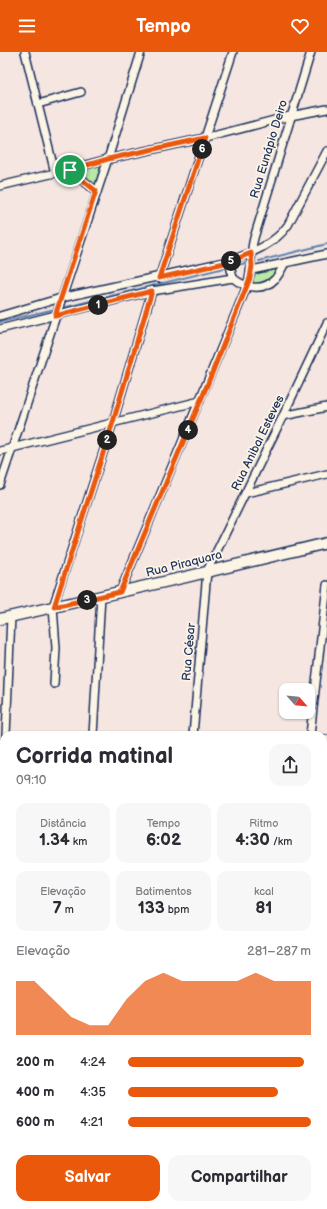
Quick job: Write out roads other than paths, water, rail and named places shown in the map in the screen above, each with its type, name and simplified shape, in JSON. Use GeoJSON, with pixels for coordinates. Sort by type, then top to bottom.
{"type":"FeatureCollection","features":[{"type":"Feature","properties":{"kind":"main road","name":"Rua Piraquara"},"geometry":{"type":"LineString","coordinates":[[0,619],[327,543]]}},
{"type":"Feature","properties":{"kind":"street"},"geometry":{"type":"LineString","coordinates":[[25,52],[55,173]]}},
{"type":"Feature","properties":{"kind":"street"},"geometry":{"type":"LineString","coordinates":[[0,485],[96,191],[108,159],[141,52]]}},
{"type":"Feature","properties":{"kind":"street"},"geometry":{"type":"LineString","coordinates":[[159,278],[233,52]]}},
{"type":"Feature","properties":{"kind":"street","name":"Rua Eunápio Deiro"},"geometry":{"type":"LineString","coordinates":[[120,592],[247,286],[254,238],[290,116],[311,52]]}},
{"type":"Feature","properties":{"kind":"street"},"geometry":{"type":"LineString","coordinates":[[38,104],[81,92]]}},
{"type":"Feature","properties":{"kind":"street"},"geometry":{"type":"LineString","coordinates":[[0,186],[70,170],[108,159],[205,138],[290,116],[327,109]]}},
{"type":"Feature","properties":{"kind":"street"},"geometry":{"type":"LineString","coordinates":[[251,262],[288,226],[327,151]]}},
{"type":"Feature","properties":{"kind":"street"},"geometry":{"type":"LineString","coordinates":[[70,170],[96,191]]}},
{"type":"Feature","properties":{"kind":"street"},"geometry":{"type":"LineString","coordinates":[[0,316],[159,278],[230,263],[285,263],[327,254]]}},
{"type":"Feature","properties":{"kind":"street"},"geometry":{"type":"LineString","coordinates":[[230,263],[233,276],[247,286],[256,288],[274,281],[285,263]]}},
{"type":"Feature","properties":{"kind":"street"},"geometry":{"type":"LineString","coordinates":[[0,329],[152,291],[233,276]]}},
{"type":"Feature","properties":{"kind":"street"},"geometry":{"type":"LineString","coordinates":[[54,684],[56,648],[54,607],[113,422],[152,291]]}},
{"type":"Feature","properties":{"kind":"street","name":"Rua Anibal Esteves"},"geometry":{"type":"LineString","coordinates":[[207,571],[327,323]]}},
{"type":"Feature","properties":{"kind":"street"},"geometry":{"type":"LineString","coordinates":[[0,451],[200,401]]}},
{"type":"Feature","properties":{"kind":"street"},"geometry":{"type":"LineString","coordinates":[[283,416],[327,407]]}},
{"type":"Feature","properties":{"kind":"street"},"geometry":{"type":"LineString","coordinates":[[246,493],[327,474]]}},
{"type":"Feature","properties":{"kind":"street","name":"Rua César"},"geometry":{"type":"LineString","coordinates":[[193,731],[207,571]]}},
{"type":"Feature","properties":{"kind":"street"},"geometry":{"type":"LineString","coordinates":[[310,731],[327,585]]}},
{"type":"Feature","properties":{"kind":"street"},"geometry":{"type":"LineString","coordinates":[[92,731],[101,596]]}},
{"type":"Feature","properties":{"kind":"street"},"geometry":{"type":"LineString","coordinates":[[6,731],[11,616]]}},
{"type":"Feature","properties":{"kind":"waterway"},"geometry":{"type":"LineString","coordinates":[[259,261],[327,244]]}},
{"type":"Feature","properties":{"kind":"waterway"},"geometry":{"type":"LineString","coordinates":[[233,266],[246,263]]}},
{"type":"Feature","properties":{"kind":"waterway"},"geometry":{"type":"LineString","coordinates":[[62,308],[228,267]]}},
{"type":"Feature","properties":{"kind":"waterway"},"geometry":{"type":"LineString","coordinates":[[0,322],[55,309]]}}]}
